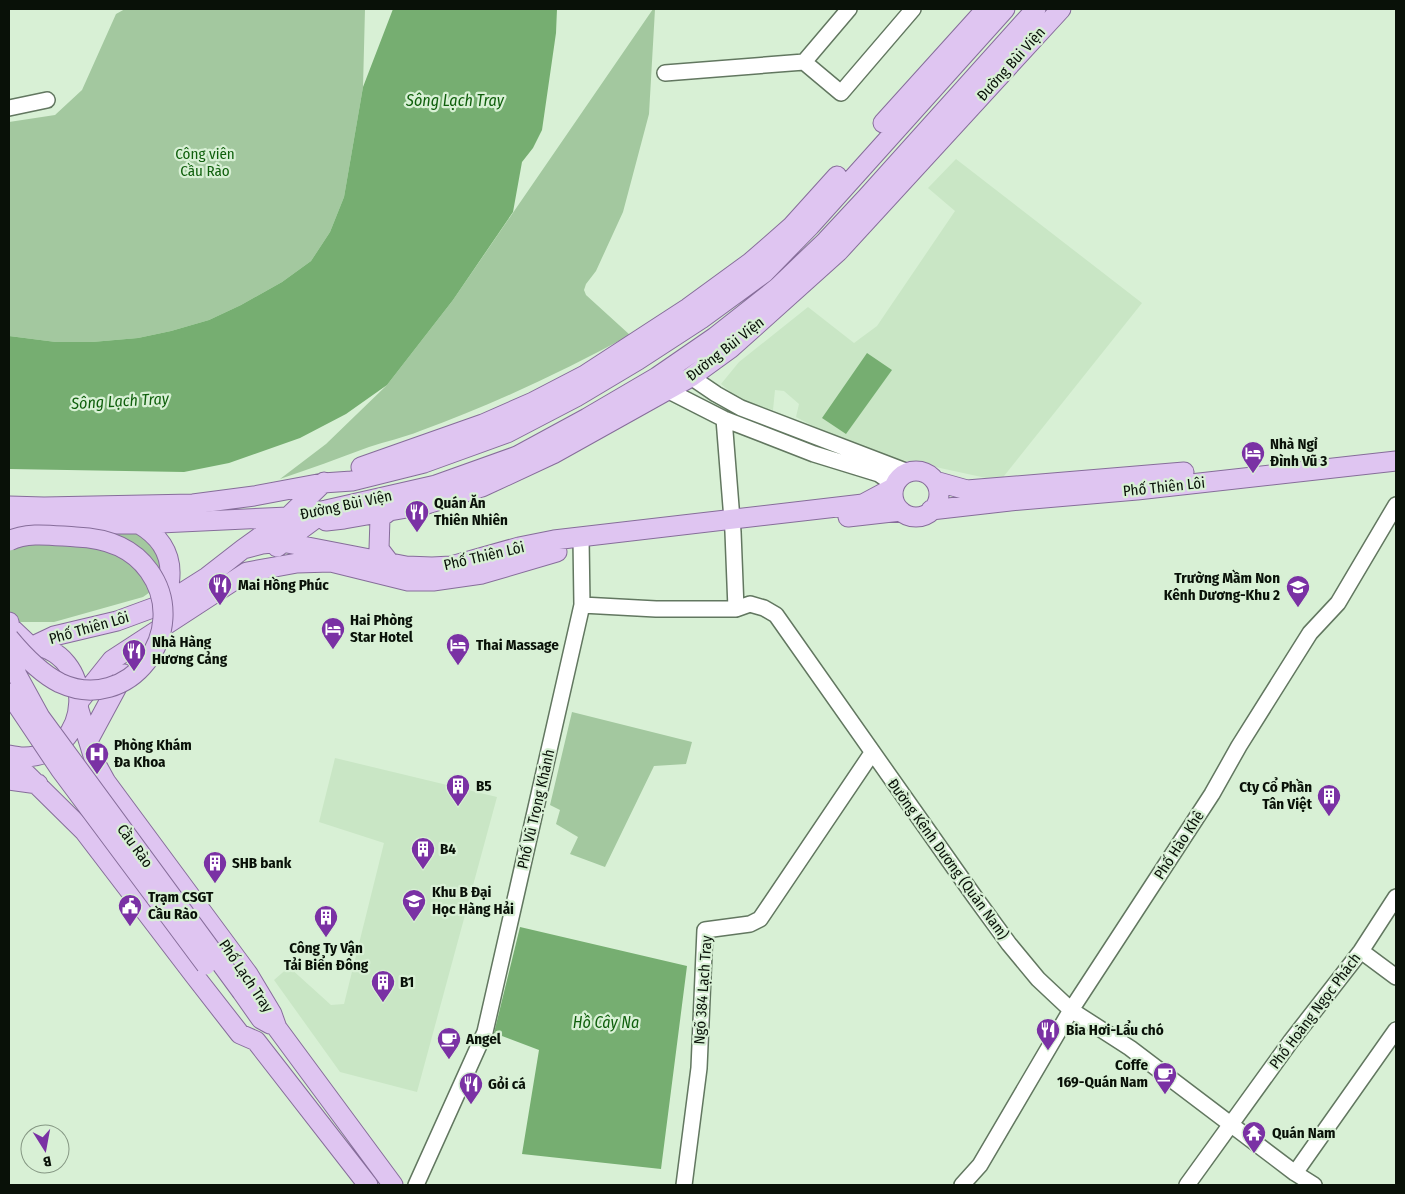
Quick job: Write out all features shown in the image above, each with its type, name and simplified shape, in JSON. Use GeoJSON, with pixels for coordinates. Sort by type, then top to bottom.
{"type":"FeatureCollection","features":[{"type":"Feature","properties":{"kind":"main road","name":"Đường Bùi Viện"},"geometry":{"type":"LineString","coordinates":[[695,313],[791,227],[986,9]]}},
{"type":"Feature","properties":{"kind":"main road","name":"Đường Bùi Viện"},"geometry":{"type":"LineString","coordinates":[[9,506],[193,504],[254,496],[324,483],[375,461],[483,424],[533,402],[585,375],[764,273],[810,226],[1005,9]]}},
{"type":"Feature","properties":{"kind":"main road","name":"Đường Bùi Viện"},"geometry":{"type":"LineString","coordinates":[[319,516],[436,484],[517,456],[588,418],[657,377],[715,337],[777,288],[826,240],[1036,9]]}},
{"type":"Feature","properties":{"kind":"main road","name":"Đường Bùi Viện"},"geometry":{"type":"LineString","coordinates":[[9,524],[138,524],[319,516],[344,519],[424,505],[482,486],[553,454],[692,377],[731,348],[838,252],[1061,9]]}},
{"type":"Feature","properties":{"kind":"main road"},"geometry":{"type":"LineString","coordinates":[[848,182],[867,197]]}},
{"type":"Feature","properties":{"kind":"main road","name":"Phố Thiên Lôi"},"geometry":{"type":"LineString","coordinates":[[935,481],[967,490],[1194,472],[1396,448]]}},
{"type":"Feature","properties":{"kind":"main road","name":"Phố Thiên Lôi"},"geometry":{"type":"LineString","coordinates":[[931,510],[1137,490],[1396,461]]}},
{"type":"Feature","properties":{"kind":"main road"},"geometry":{"type":"LineString","coordinates":[[915,471],[923,472],[935,481],[939,497],[931,510],[926,514],[913,516],[901,511],[894,501],[899,482],[915,471]]}},
{"type":"Feature","properties":{"kind":"main road","name":"Phố Thiên Lôi"},"geometry":{"type":"LineString","coordinates":[[863,510],[899,482]]}},
{"type":"Feature","properties":{"kind":"main road"},"geometry":{"type":"LineString","coordinates":[[243,550],[288,517],[324,483]]}},
{"type":"Feature","properties":{"kind":"main road","name":"Phố Thiên Lôi"},"geometry":{"type":"LineString","coordinates":[[9,756],[24,757],[41,754],[56,746],[68,734],[77,719],[80,705],[112,660],[247,572],[297,563],[332,562],[408,581],[433,581],[482,574],[581,544],[863,510],[901,511]]}},
{"type":"Feature","properties":{"kind":"main road"},"geometry":{"type":"LineString","coordinates":[[388,512],[380,518],[379,549],[389,562]]}},
{"type":"Feature","properties":{"kind":"main road"},"geometry":{"type":"LineString","coordinates":[[247,572],[282,542],[319,516]]}},
{"type":"Feature","properties":{"kind":"main road"},"geometry":{"type":"LineString","coordinates":[[138,524],[151,531],[165,550],[170,576],[166,602]]}},
{"type":"Feature","properties":{"kind":"main road"},"geometry":{"type":"LineString","coordinates":[[9,541],[34,536],[84,537],[102,540],[123,548],[141,561],[153,578],[162,598],[163,608],[162,630],[148,662],[131,676],[109,687],[85,689],[61,683],[41,671],[9,638]]}},
{"type":"Feature","properties":{"kind":"main road","name":"Phố Thiên Lôi"},"geometry":{"type":"LineString","coordinates":[[32,644],[54,636],[117,621],[166,602],[207,577],[243,550],[262,544],[282,542],[406,566],[451,566],[519,547],[554,540],[581,544]]}},
{"type":"Feature","properties":{"kind":"main road"},"geometry":{"type":"LineString","coordinates":[[9,622],[10,627],[32,644]]}},
{"type":"Feature","properties":{"kind":"main road"},"geometry":{"type":"LineString","coordinates":[[89,739],[144,639]]}},
{"type":"Feature","properties":{"kind":"main road"},"geometry":{"type":"LineString","coordinates":[[9,646],[32,644]]}},
{"type":"Feature","properties":{"kind":"main road","name":"Phố Lạch Tray"},"geometry":{"type":"LineString","coordinates":[[32,644],[49,650],[62,659],[72,670],[78,684],[80,705],[95,762],[106,782],[248,974],[272,1014],[277,1028],[393,1185]]}},
{"type":"Feature","properties":{"kind":"main road","name":"Cầu Rào"},"geometry":{"type":"LineString","coordinates":[[9,653],[40,717],[237,995],[253,1028],[256,1041]]}},
{"type":"Feature","properties":{"kind":"main road","name":"Cầu Rào"},"geometry":{"type":"LineString","coordinates":[[9,693],[60,769],[237,995],[261,1019],[277,1028]]}},
{"type":"Feature","properties":{"kind":"main road"},"geometry":{"type":"LineString","coordinates":[[9,756],[84,831],[240,1034],[256,1041],[368,1185]]}},
{"type":"Feature","properties":{"kind":"main road"},"geometry":{"type":"LineString","coordinates":[[62,809],[68,792],[76,783],[93,778],[106,782]]}},
{"type":"Feature","properties":{"kind":"main road"},"geometry":{"type":"LineString","coordinates":[[9,780],[38,784]]}},
{"type":"Feature","properties":{"kind":"street"},"geometry":{"type":"LineString","coordinates":[[804,62],[849,9]]}},
{"type":"Feature","properties":{"kind":"street"},"geometry":{"type":"LineString","coordinates":[[665,73],[804,62],[841,93],[913,9]]}},
{"type":"Feature","properties":{"kind":"street"},"geometry":{"type":"LineString","coordinates":[[9,108],[47,100]]}},
{"type":"Feature","properties":{"kind":"street"},"geometry":{"type":"LineString","coordinates":[[692,377],[716,394],[741,408],[899,482]]}},
{"type":"Feature","properties":{"kind":"street"},"geometry":{"type":"LineString","coordinates":[[667,390],[724,419],[814,454],[899,482]]}},
{"type":"Feature","properties":{"kind":"street"},"geometry":{"type":"LineString","coordinates":[[724,419],[736,609]]}},
{"type":"Feature","properties":{"kind":"street","name":"Phố Hào Khê"},"geometry":{"type":"LineString","coordinates":[[962,1185],[980,1165],[1071,1010],[1212,794],[1239,746],[1310,633],[1338,603],[1396,505]]}},
{"type":"Feature","properties":{"kind":"street","name":"Phố Vũ Trọng Khánh"},"geometry":{"type":"LineString","coordinates":[[416,1185],[485,1032],[582,605],[581,544]]}},
{"type":"Feature","properties":{"kind":"street","name":"Đường Kênh Dương (Quán Nam)"},"geometry":{"type":"LineString","coordinates":[[582,605],[656,609],[736,609],[750,604],[764,608],[776,615],[1009,944],[1038,979],[1071,1010],[1130,1048],[1305,1181]]}},
{"type":"Feature","properties":{"kind":"street","name":"Ngõ 384 Lạch Tray"},"geometry":{"type":"LineString","coordinates":[[684,1185],[698,1068],[705,930],[750,924],[760,919],[872,753]]}},
{"type":"Feature","properties":{"kind":"street","name":"Phố Hoàng Ngọc Phách"},"geometry":{"type":"LineString","coordinates":[[1187,1185],[1290,1041],[1361,950],[1396,897]]}},
{"type":"Feature","properties":{"kind":"street"},"geometry":{"type":"LineString","coordinates":[[1361,950],[1396,977]]}},
{"type":"Feature","properties":{"kind":"street"},"geometry":{"type":"LineString","coordinates":[[1305,1181],[1396,1030]]}},
{"type":"Feature","properties":{"kind":"shaded area"},"geometry":{"type":"Polygon","coordinates":[[[956,159],[1142,303],[1000,481],[894,458],[837,439],[796,417],[799,404],[784,391],[775,390],[773,410],[740,400],[721,384],[739,362],[808,307],[854,343],[877,326],[955,211],[928,188],[956,159]]]}},
{"type":"Feature","properties":{"kind":"shaded area","name":"Khu B Đại Học Hàng Hải"},"geometry":{"type":"Polygon","coordinates":[[[335,758],[497,797],[417,1092],[340,1072],[274,980],[289,967],[331,1005],[344,1004],[384,843],[319,822],[335,758]]]}},
{"type":"Feature","properties":{"kind":"green space","name":"Công viên Cầu Rào"},"geometry":{"type":"Polygon","coordinates":[[[125,9],[365,9],[363,87],[344,197],[330,232],[311,261],[282,282],[209,320],[138,338],[92,342],[56,342],[9,336],[9,122],[55,115],[82,90],[116,14],[125,9]]]}},
{"type":"Feature","properties":{"kind":"green space"},"geometry":{"type":"Polygon","coordinates":[[[653,9],[655,9],[649,114],[623,212],[596,271],[586,284],[584,290],[586,295],[630,335],[553,375],[474,410],[414,433],[280,479],[326,444],[387,385],[453,300],[653,9]]]}},
{"type":"Feature","properties":{"kind":"green space"},"geometry":{"type":"Polygon","coordinates":[[[133,530],[152,546],[160,562],[161,569],[158,582],[149,593],[143,597],[54,622],[19,622],[9,616],[9,533],[133,530]]]}},
{"type":"Feature","properties":{"kind":"green space"},"geometry":{"type":"Polygon","coordinates":[[[572,712],[692,742],[686,764],[654,766],[605,867],[570,854],[578,837],[556,824],[560,810],[550,805],[572,712]]]}},
{"type":"Feature","properties":{"kind":"water","name":"Sông Lạch Tray"},"geometry":{"type":"Polygon","coordinates":[[[393,9],[557,9],[556,33],[542,130],[533,148],[522,162],[513,212],[453,300],[387,385],[346,414],[300,438],[229,463],[184,472],[9,469],[9,336],[56,342],[92,342],[138,338],[171,331],[209,320],[241,305],[282,282],[311,261],[330,232],[344,197],[363,87],[393,9]]]}},
{"type":"Feature","properties":{"kind":"water"},"geometry":{"type":"Polygon","coordinates":[[[867,353],[892,370],[846,434],[822,418],[867,353]]]}},
{"type":"Feature","properties":{"kind":"water","name":"Hồ Cây Na"},"geometry":{"type":"Polygon","coordinates":[[[520,927],[687,966],[661,1169],[522,1154],[539,1050],[494,1033],[520,927]]]}},
{"type":"Feature","properties":{"kind":"place","name":"Nhà Ngỉ Đình Vũ 3"},"geometry":{"type":"Point","coordinates":[1253,474]}},
{"type":"Feature","properties":{"kind":"place","name":"Quán Ăn Thiên Nhiên"},"geometry":{"type":"Point","coordinates":[417,533]}},
{"type":"Feature","properties":{"kind":"place","name":"Mai Hồng Phúc"},"geometry":{"type":"Point","coordinates":[220,606]}},
{"type":"Feature","properties":{"kind":"place","name":"Trường Mầm Non Kênh Dương-Khu 2"},"geometry":{"type":"Point","coordinates":[1298,608]}},
{"type":"Feature","properties":{"kind":"place","name":"Hai Phòng Star Hotel"},"geometry":{"type":"Point","coordinates":[333,650]}},
{"type":"Feature","properties":{"kind":"place","name":"Thai Massage"},"geometry":{"type":"Point","coordinates":[458,666]}},
{"type":"Feature","properties":{"kind":"place","name":"Nhà Hàng Hương Cảng"},"geometry":{"type":"Point","coordinates":[134,672]}},
{"type":"Feature","properties":{"kind":"place","name":"Phòng Khám Đa Khoa"},"geometry":{"type":"Point","coordinates":[97,775]}},
{"type":"Feature","properties":{"kind":"place","name":"B5"},"geometry":{"type":"Point","coordinates":[458,807]}},
{"type":"Feature","properties":{"kind":"place","name":"Cty Cổ Phần Tân Việt"},"geometry":{"type":"Point","coordinates":[1329,817]}},
{"type":"Feature","properties":{"kind":"place","name":"B4"},"geometry":{"type":"Point","coordinates":[423,870]}},
{"type":"Feature","properties":{"kind":"place","name":"SHB bank"},"geometry":{"type":"Point","coordinates":[215,884]}},
{"type":"Feature","properties":{"kind":"place","name":"Khu B Đại Học Hàng Hải"},"geometry":{"type":"Point","coordinates":[414,922]}},
{"type":"Feature","properties":{"kind":"place","name":"Trạm CSGT Cầu Rào"},"geometry":{"type":"Point","coordinates":[130,927]}},
{"type":"Feature","properties":{"kind":"place","name":"Công Ty Vận Tải Biển Đông"},"geometry":{"type":"Point","coordinates":[326,938]}},
{"type":"Feature","properties":{"kind":"place","name":"B1"},"geometry":{"type":"Point","coordinates":[383,1003]}},
{"type":"Feature","properties":{"kind":"place","name":"Bia Hơi-Lẩu chó"},"geometry":{"type":"Point","coordinates":[1048,1051]}},
{"type":"Feature","properties":{"kind":"place","name":"Angel"},"geometry":{"type":"Point","coordinates":[449,1060]}},
{"type":"Feature","properties":{"kind":"place","name":"Coffe 169-Quán Nam"},"geometry":{"type":"Point","coordinates":[1165,1095]}},
{"type":"Feature","properties":{"kind":"place","name":"Gỏi cá"},"geometry":{"type":"Point","coordinates":[471,1105]}},
{"type":"Feature","properties":{"kind":"place","name":"Quán Nam"},"geometry":{"type":"Point","coordinates":[1254,1154]}}]}
